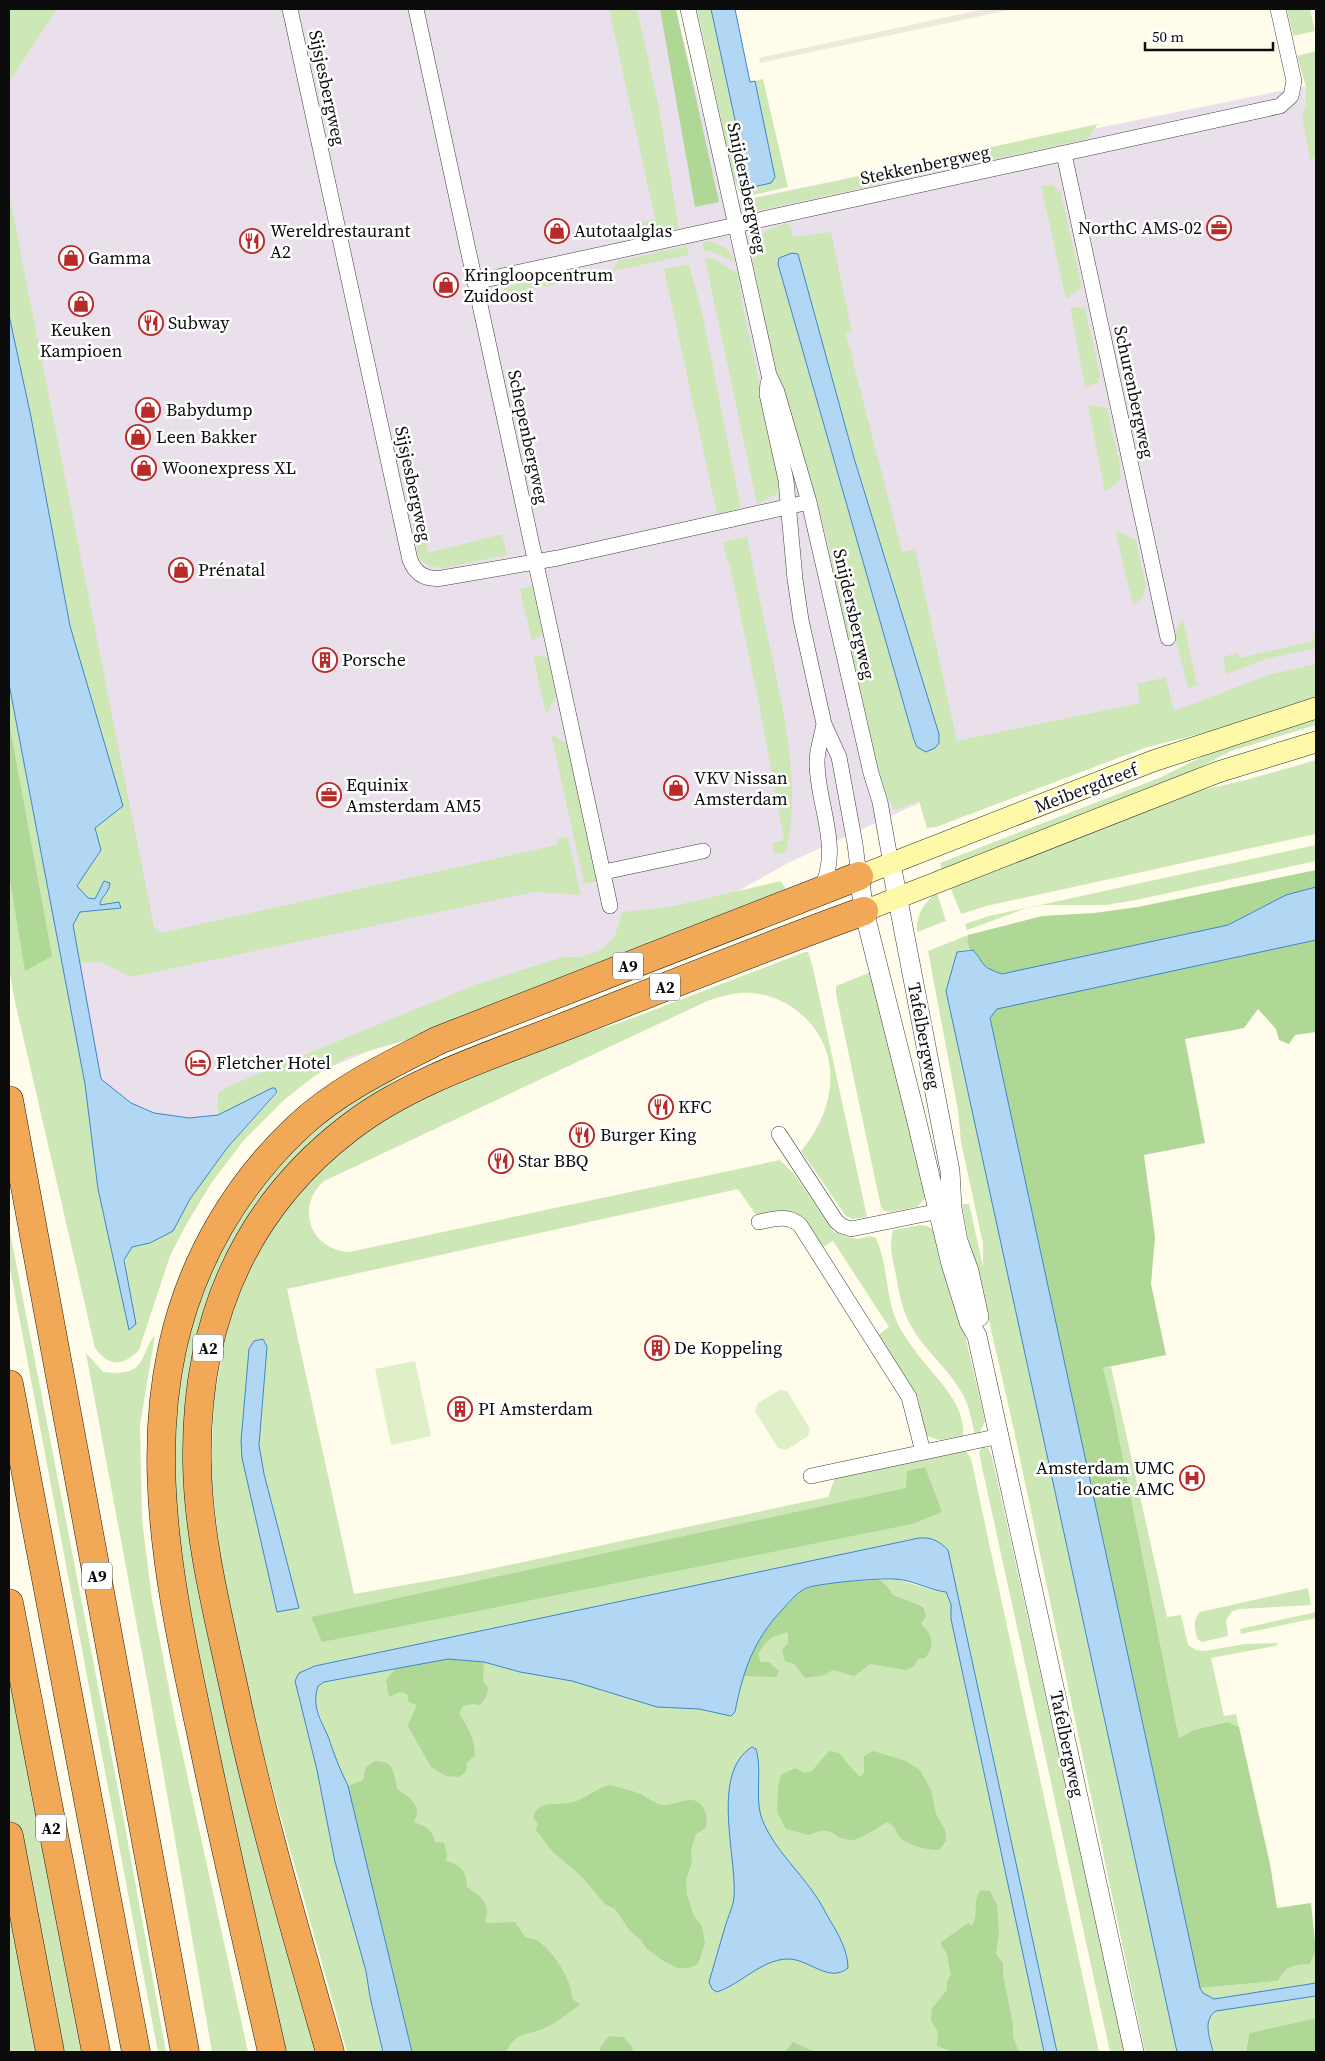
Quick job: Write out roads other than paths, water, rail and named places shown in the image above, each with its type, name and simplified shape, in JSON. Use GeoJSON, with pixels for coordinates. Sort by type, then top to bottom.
{"type":"FeatureCollection","features":[{"type":"Feature","properties":{"kind":"highway","name":"A9"},"geometry":{"type":"LineString","coordinates":[[272,2052],[203,1745],[186,1663],[166,1546],[160,1438],[163,1395],[176,1328],[188,1290],[203,1254],[245,1186],[274,1151],[300,1125],[331,1101],[373,1074],[439,1040],[859,876]]}},
{"type":"Feature","properties":{"kind":"highway","name":"A2"},"geometry":{"type":"LineString","coordinates":[[330,2052],[255,1784],[212,1591],[201,1517],[197,1465],[199,1398],[208,1347],[228,1282],[243,1250],[270,1208],[299,1173],[349,1128],[381,1107],[456,1069],[864,910]]}},
{"type":"Feature","properties":{"kind":"highway","name":"A9"},"geometry":{"type":"LineString","coordinates":[[9,1100],[185,2052]]}},
{"type":"Feature","properties":{"kind":"highway","name":"A2"},"geometry":{"type":"LineString","coordinates":[[9,1384],[136,2052]]}},
{"type":"Feature","properties":{"kind":"highway","name":"A2"},"geometry":{"type":"LineString","coordinates":[[9,1603],[96,2052]]}},
{"type":"Feature","properties":{"kind":"highway"},"geometry":{"type":"LineString","coordinates":[[9,1836],[50,2052]]}},
{"type":"Feature","properties":{"kind":"main road","name":"Meibergdreef"},"geometry":{"type":"LineString","coordinates":[[859,876],[1153,761],[1316,708]]}},
{"type":"Feature","properties":{"kind":"main road","name":"Meibergdreef"},"geometry":{"type":"LineString","coordinates":[[864,910],[1218,772],[1316,742]]}},
{"type":"Feature","properties":{"kind":"street","name":"Sijsjesbergweg"},"geometry":{"type":"LineString","coordinates":[[290,9],[412,566],[420,575],[435,579],[567,556],[809,502]]}},
{"type":"Feature","properties":{"kind":"street","name":"Schepenbergweg"},"geometry":{"type":"LineString","coordinates":[[416,9],[610,906]]}},
{"type":"Feature","properties":{"kind":"street","name":"Snijdersbergweg"},"geometry":{"type":"LineString","coordinates":[[688,9],[769,375],[777,392],[809,502],[871,773],[880,802],[891,864]]}},
{"type":"Feature","properties":{"kind":"street","name":"Stekkenbergweg"},"geometry":{"type":"LineString","coordinates":[[475,282],[1280,106],[1291,96],[1294,81],[1278,9]]}},
{"type":"Feature","properties":{"kind":"street","name":"Schurenbergweg"},"geometry":{"type":"LineString","coordinates":[[1064,154],[1168,638]]}},
{"type":"Feature","properties":{"kind":"street","name":"Snijdersbergweg"},"geometry":{"type":"LineString","coordinates":[[769,375],[767,394],[786,480],[795,579],[802,620],[824,724],[839,756],[859,876]]}},
{"type":"Feature","properties":{"kind":"street","name":"Snijdersbergweg"},"geometry":{"type":"LineString","coordinates":[[820,891],[825,882],[831,854],[817,761],[824,724]]}},
{"type":"Feature","properties":{"kind":"street"},"geometry":{"type":"LineString","coordinates":[[604,872],[704,851]]}},
{"type":"Feature","properties":{"kind":"street","name":"Tafelbergweg"},"geometry":{"type":"LineString","coordinates":[[891,864],[948,1161],[946,1210],[951,1264],[969,1322],[978,1336],[1134,2052]]}},
{"type":"Feature","properties":{"kind":"street","name":"Tafelbergweg"},"geometry":{"type":"LineString","coordinates":[[859,876],[864,910],[946,1210]]}},
{"type":"Feature","properties":{"kind":"street"},"geometry":{"type":"LineString","coordinates":[[779,1134],[836,1221],[842,1226],[850,1229],[946,1210]]}},
{"type":"Feature","properties":{"kind":"street"},"geometry":{"type":"LineString","coordinates":[[758,1222],[784,1218],[795,1221],[800,1226],[909,1397],[923,1452]]}},
{"type":"Feature","properties":{"kind":"street"},"geometry":{"type":"LineString","coordinates":[[811,1476],[1000,1436]]}},
{"type":"Feature","properties":{"kind":"water"},"geometry":{"type":"Polygon","coordinates":[[[711,9],[735,9],[750,82],[755,81],[775,177],[771,183],[753,187],[747,175],[711,9]]]}},
{"type":"Feature","properties":{"kind":"water"},"geometry":{"type":"Polygon","coordinates":[[[792,253],[798,254],[854,458],[939,734],[939,743],[935,748],[926,752],[917,747],[914,740],[778,264],[779,258],[792,253]]]}},
{"type":"Feature","properties":{"kind":"water"},"geometry":{"type":"Polygon","coordinates":[[[9,315],[31,417],[70,626],[123,806],[95,828],[101,850],[77,886],[88,898],[95,899],[104,881],[110,883],[100,905],[119,902],[121,908],[80,912],[73,925],[101,1079],[131,1103],[154,1113],[189,1118],[218,1115],[272,1088],[275,1088],[277,1092],[227,1148],[190,1199],[173,1231],[150,1243],[132,1247],[124,1260],[136,1324],[129,1330],[98,1189],[85,1084],[9,684],[9,315]]]}},
{"type":"Feature","properties":{"kind":"water"},"geometry":{"type":"Polygon","coordinates":[[[1316,887],[1316,940],[997,1009],[990,1018],[1200,1988],[1203,1993],[1214,1999],[1316,1983],[1316,1996],[1216,2011],[1209,2019],[1208,2024],[1213,2052],[1177,2052],[946,991],[957,952],[973,950],[986,967],[1002,974],[1228,925],[1286,895],[1316,887]]]}},
{"type":"Feature","properties":{"kind":"water"},"geometry":{"type":"Polygon","coordinates":[[[263,1339],[267,1347],[259,1445],[264,1474],[299,1608],[277,1612],[242,1458],[241,1441],[249,1349],[254,1341],[263,1339]]]}},
{"type":"Feature","properties":{"kind":"water"},"geometry":{"type":"Polygon","coordinates":[[[919,1538],[935,1540],[948,1550],[1057,2052],[1044,2052],[951,1619],[951,1604],[946,1592],[908,1581],[887,1579],[848,1581],[821,1585],[804,1589],[798,1593],[772,1622],[756,1645],[746,1670],[735,1712],[731,1716],[699,1709],[657,1707],[572,1681],[520,1672],[484,1662],[448,1659],[324,1682],[318,1686],[316,1693],[317,1711],[348,1786],[412,2052],[383,2052],[366,1971],[335,1862],[317,1770],[295,1681],[299,1673],[315,1666],[919,1538]]]}},
{"type":"Feature","properties":{"kind":"water"},"geometry":{"type":"Polygon","coordinates":[[[752,1747],[756,1749],[758,1758],[758,1796],[764,1824],[774,1842],[820,1903],[837,1932],[846,1956],[848,1968],[841,1972],[833,1973],[795,1960],[778,1960],[768,1963],[717,1992],[712,1989],[709,1982],[734,1897],[728,1816],[729,1795],[732,1776],[739,1759],[752,1747]]]}},
{"type":"Feature","properties":{"kind":"place","name":"NorthC AMS-02"},"geometry":{"type":"Point","coordinates":[1219,228]}},
{"type":"Feature","properties":{"kind":"place","name":"Autotaalglas"},"geometry":{"type":"Point","coordinates":[557,231]}},
{"type":"Feature","properties":{"kind":"place","name":"Wereldrestaurant A2"},"geometry":{"type":"Point","coordinates":[252,241]}},
{"type":"Feature","properties":{"kind":"place","name":"Gamma"},"geometry":{"type":"Point","coordinates":[71,258]}},
{"type":"Feature","properties":{"kind":"place","name":"Kringloopcentrum Zuidoost"},"geometry":{"type":"Point","coordinates":[446,285]}},
{"type":"Feature","properties":{"kind":"place","name":"Keuken Kampioen"},"geometry":{"type":"Point","coordinates":[81,304]}},
{"type":"Feature","properties":{"kind":"place","name":"Subway"},"geometry":{"type":"Point","coordinates":[151,323]}},
{"type":"Feature","properties":{"kind":"place","name":"Babydump"},"geometry":{"type":"Point","coordinates":[148,410]}},
{"type":"Feature","properties":{"kind":"place","name":"Leen Bakker"},"geometry":{"type":"Point","coordinates":[138,437]}},
{"type":"Feature","properties":{"kind":"place","name":"Woonexpress XL"},"geometry":{"type":"Point","coordinates":[144,468]}},
{"type":"Feature","properties":{"kind":"place","name":"Prénatal"},"geometry":{"type":"Point","coordinates":[181,570]}},
{"type":"Feature","properties":{"kind":"place","name":"Porsche"},"geometry":{"type":"Point","coordinates":[325,660]}},
{"type":"Feature","properties":{"kind":"place","name":"VKV Nissan Amsterdam"},"geometry":{"type":"Point","coordinates":[676,788]}},
{"type":"Feature","properties":{"kind":"place","name":"Equinix Amsterdam AM5"},"geometry":{"type":"Point","coordinates":[329,795]}},
{"type":"Feature","properties":{"kind":"place","name":"Fletcher Hotel"},"geometry":{"type":"Point","coordinates":[198,1063]}},
{"type":"Feature","properties":{"kind":"place","name":"KFC"},"geometry":{"type":"Point","coordinates":[661,1107]}},
{"type":"Feature","properties":{"kind":"place","name":"Burger King"},"geometry":{"type":"Point","coordinates":[582,1135]}},
{"type":"Feature","properties":{"kind":"place","name":"Star BBQ"},"geometry":{"type":"Point","coordinates":[501,1161]}},
{"type":"Feature","properties":{"kind":"place","name":"De Koppeling"},"geometry":{"type":"Point","coordinates":[657,1348]}},
{"type":"Feature","properties":{"kind":"place","name":"PI Amsterdam"},"geometry":{"type":"Point","coordinates":[460,1409]}},
{"type":"Feature","properties":{"kind":"place","name":"Amsterdam UMC locatie AMC"},"geometry":{"type":"Point","coordinates":[1192,1478]}}]}
